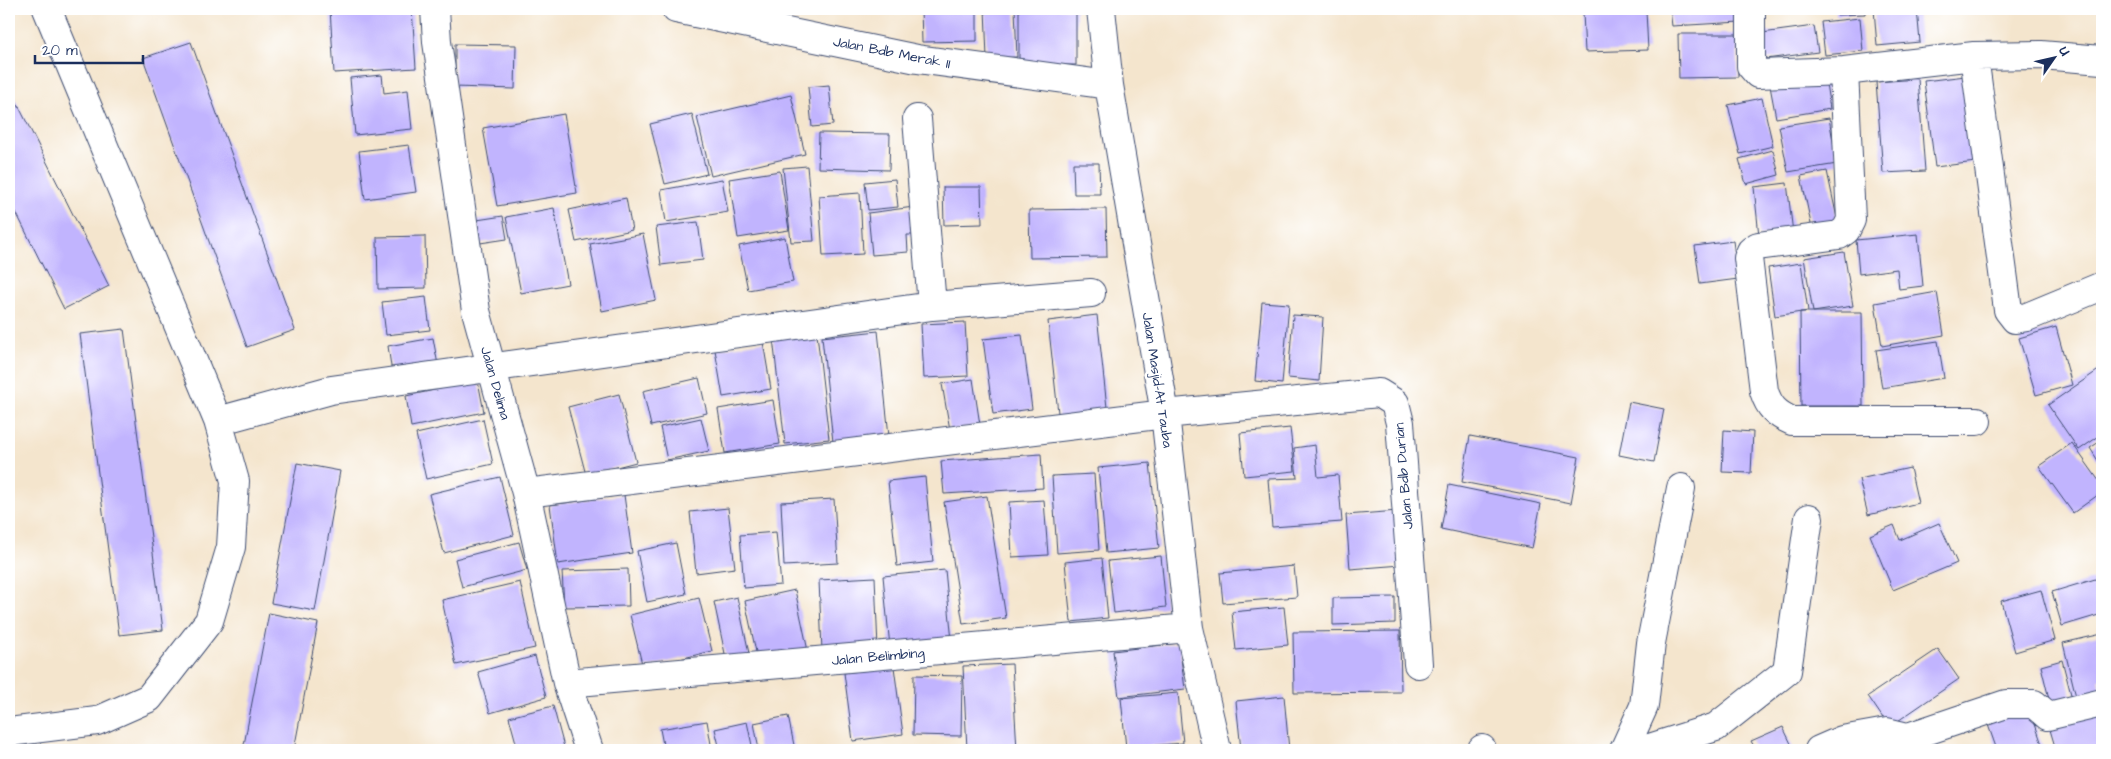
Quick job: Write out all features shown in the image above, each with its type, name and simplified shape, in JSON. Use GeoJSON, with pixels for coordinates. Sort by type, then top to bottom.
{"type":"FeatureCollection","features":[{"type":"Feature","properties":{"kind":"street"},"geometry":{"type":"LineString","coordinates":[[9,732],[97,721],[149,698],[209,621],[231,547],[236,481],[218,421],[47,9]]}},
{"type":"Feature","properties":{"kind":"street","name":"Jalan Delima"},"geometry":{"type":"LineString","coordinates":[[435,9],[437,42],[476,311],[526,493],[567,683],[589,750]]}},
{"type":"Feature","properties":{"kind":"street","name":"Jalan Bdb Merak II"},"geometry":{"type":"LineString","coordinates":[[676,9],[917,59],[1109,85]]}},
{"type":"Feature","properties":{"kind":"street","name":"Jalan Masjid-At Tauba"},"geometry":{"type":"LineString","coordinates":[[1101,9],[1109,85],[1165,414],[1189,628],[1217,750]]}},
{"type":"Feature","properties":{"kind":"street"},"geometry":{"type":"LineString","coordinates":[[1751,9],[1751,66],[1758,74],[1844,71],[1974,56],[2041,55],[2102,60]]}},
{"type":"Feature","properties":{"kind":"street"},"geometry":{"type":"LineString","coordinates":[[1974,56],[2008,310],[2014,319],[2026,317],[2102,286]]}},
{"type":"Feature","properties":{"kind":"street"},"geometry":{"type":"LineString","coordinates":[[1844,71],[1851,220],[1846,230],[1839,235],[1758,246],[1751,251],[1748,258],[1764,391],[1768,404],[1777,414],[1792,421],[1977,421]]}},
{"type":"Feature","properties":{"kind":"street"},"geometry":{"type":"LineString","coordinates":[[917,119],[932,306]]}},
{"type":"Feature","properties":{"kind":"street"},"geometry":{"type":"LineString","coordinates":[[218,421],[331,390],[932,306],[1092,293]]}},
{"type":"Feature","properties":{"kind":"street","name":"Jalan Bdb Durian"},"geometry":{"type":"LineString","coordinates":[[1165,414],[1379,392],[1395,403],[1400,423],[1418,664]]}},
{"type":"Feature","properties":{"kind":"street"},"geometry":{"type":"LineString","coordinates":[[526,493],[1165,414]]}},
{"type":"Feature","properties":{"kind":"street"},"geometry":{"type":"LineString","coordinates":[[1624,750],[1644,706],[1651,644],[1681,488]]}},
{"type":"Feature","properties":{"kind":"street"},"geometry":{"type":"LineString","coordinates":[[1643,750],[1716,727],[1787,672],[1809,518]]}},
{"type":"Feature","properties":{"kind":"street","name":"Jalan Belimbing"},"geometry":{"type":"LineString","coordinates":[[567,683],[1189,628]]}},
{"type":"Feature","properties":{"kind":"street"},"geometry":{"type":"LineString","coordinates":[[1819,750],[1842,740],[1887,732],[1908,737],[2006,704],[2034,704],[2048,716],[2102,702]]}},
{"type":"Feature","properties":{"kind":"building"},"geometry":{"type":"Polygon","coordinates":[[[330,9],[412,9],[416,68],[334,73],[330,9]]]}},
{"type":"Feature","properties":{"kind":"building"},"geometry":{"type":"Polygon","coordinates":[[[921,9],[977,9],[977,41],[922,42],[921,9]]]}},
{"type":"Feature","properties":{"kind":"building"},"geometry":{"type":"Polygon","coordinates":[[[985,9],[1015,9],[1017,57],[987,58],[985,9]]]}},
{"type":"Feature","properties":{"kind":"building"},"geometry":{"type":"Polygon","coordinates":[[[1019,9],[1076,9],[1076,65],[1019,65],[1019,9]]]}},
{"type":"Feature","properties":{"kind":"building"},"geometry":{"type":"Polygon","coordinates":[[[1670,9],[1739,9],[1740,22],[1672,26],[1670,9]]]}},
{"type":"Feature","properties":{"kind":"building"},"geometry":{"type":"Polygon","coordinates":[[[1836,9],[1865,9],[1865,14],[1836,15],[1836,9]]]}},
{"type":"Feature","properties":{"kind":"building"},"geometry":{"type":"Polygon","coordinates":[[[1874,9],[1917,9],[1920,42],[1877,46],[1874,9]]]}},
{"type":"Feature","properties":{"kind":"building"},"geometry":{"type":"Polygon","coordinates":[[[1646,11],[1648,50],[1585,52],[1583,13],[1646,11]]]}},
{"type":"Feature","properties":{"kind":"building"},"geometry":{"type":"Polygon","coordinates":[[[1860,18],[1863,51],[1825,55],[1821,22],[1860,18]]]}},
{"type":"Feature","properties":{"kind":"building"},"geometry":{"type":"Polygon","coordinates":[[[1814,26],[1818,52],[1766,59],[1762,33],[1814,26]]]}},
{"type":"Feature","properties":{"kind":"building"},"geometry":{"type":"Polygon","coordinates":[[[1678,34],[1737,34],[1738,77],[1679,78],[1678,34]]]}},
{"type":"Feature","properties":{"kind":"building"},"geometry":{"type":"Polygon","coordinates":[[[191,42],[295,330],[247,347],[143,58],[191,42]]]}},
{"type":"Feature","properties":{"kind":"building"},"geometry":{"type":"Polygon","coordinates":[[[455,44],[516,45],[515,89],[455,87],[455,44]]]}},
{"type":"Feature","properties":{"kind":"building"},"geometry":{"type":"Polygon","coordinates":[[[382,75],[384,93],[408,90],[412,129],[355,135],[350,78],[382,75]]]}},
{"type":"Feature","properties":{"kind":"building"},"geometry":{"type":"Polygon","coordinates":[[[1974,75],[1984,161],[1935,167],[1924,81],[1974,75]]]}},
{"type":"Feature","properties":{"kind":"building"},"geometry":{"type":"Polygon","coordinates":[[[1825,77],[1830,109],[1776,118],[1770,86],[1825,77]]]}},
{"type":"Feature","properties":{"kind":"building"},"geometry":{"type":"Polygon","coordinates":[[[1918,79],[1925,171],[1883,173],[1876,82],[1918,79]]]}},
{"type":"Feature","properties":{"kind":"building"},"geometry":{"type":"Polygon","coordinates":[[[829,85],[833,125],[812,127],[808,87],[829,85]]]}},
{"type":"Feature","properties":{"kind":"building"},"geometry":{"type":"Polygon","coordinates":[[[9,87],[109,286],[64,309],[9,198],[9,87]]]}},
{"type":"Feature","properties":{"kind":"building"},"geometry":{"type":"Polygon","coordinates":[[[791,95],[805,154],[711,176],[697,117],[791,95]]]}},
{"type":"Feature","properties":{"kind":"building"},"geometry":{"type":"Polygon","coordinates":[[[1762,98],[1773,146],[1740,154],[1728,105],[1762,98]]]}},
{"type":"Feature","properties":{"kind":"building"},"geometry":{"type":"Polygon","coordinates":[[[564,114],[577,193],[497,206],[483,128],[564,114]]]}},
{"type":"Feature","properties":{"kind":"building"},"geometry":{"type":"Polygon","coordinates":[[[692,114],[707,174],[665,184],[650,124],[692,114]]]}},
{"type":"Feature","properties":{"kind":"building"},"geometry":{"type":"Polygon","coordinates":[[[1829,118],[1837,164],[1788,172],[1779,126],[1829,118]]]}},
{"type":"Feature","properties":{"kind":"building"},"geometry":{"type":"Polygon","coordinates":[[[819,133],[890,134],[889,170],[818,168],[819,133]]]}},
{"type":"Feature","properties":{"kind":"building"},"geometry":{"type":"Polygon","coordinates":[[[409,145],[416,192],[365,199],[359,151],[409,145]]]}},
{"type":"Feature","properties":{"kind":"building"},"geometry":{"type":"Polygon","coordinates":[[[1773,150],[1779,175],[1746,184],[1739,159],[1773,150]]]}},
{"type":"Feature","properties":{"kind":"building"},"geometry":{"type":"Polygon","coordinates":[[[1073,163],[1099,163],[1100,194],[1074,194],[1073,163]]]}},
{"type":"Feature","properties":{"kind":"building"},"geometry":{"type":"Polygon","coordinates":[[[807,166],[814,241],[791,242],[783,168],[807,166]]]}},
{"type":"Feature","properties":{"kind":"building"},"geometry":{"type":"Polygon","coordinates":[[[780,171],[789,230],[738,238],[729,179],[780,171]]]}},
{"type":"Feature","properties":{"kind":"building"},"geometry":{"type":"Polygon","coordinates":[[[1827,171],[1838,223],[1812,229],[1801,176],[1827,171]]]}},
{"type":"Feature","properties":{"kind":"building"},"geometry":{"type":"Polygon","coordinates":[[[722,179],[728,212],[666,222],[661,190],[722,179]]]}},
{"type":"Feature","properties":{"kind":"building"},"geometry":{"type":"Polygon","coordinates":[[[895,179],[898,207],[868,210],[865,182],[895,179]]]}},
{"type":"Feature","properties":{"kind":"building"},"geometry":{"type":"Polygon","coordinates":[[[1787,183],[1793,233],[1759,236],[1754,187],[1787,183]]]}},
{"type":"Feature","properties":{"kind":"building"},"geometry":{"type":"Polygon","coordinates":[[[943,187],[981,187],[982,224],[944,225],[943,187]]]}},
{"type":"Feature","properties":{"kind":"building"},"geometry":{"type":"Polygon","coordinates":[[[860,193],[863,254],[823,256],[819,196],[860,193]]]}},
{"type":"Feature","properties":{"kind":"building"},"geometry":{"type":"Polygon","coordinates":[[[626,198],[632,230],[576,242],[569,210],[626,198]]]}},
{"type":"Feature","properties":{"kind":"building"},"geometry":{"type":"Polygon","coordinates":[[[914,207],[917,235],[907,235],[908,252],[872,255],[868,213],[914,207]]]}},
{"type":"Feature","properties":{"kind":"building"},"geometry":{"type":"Polygon","coordinates":[[[554,208],[568,284],[521,293],[506,217],[554,208]]]}},
{"type":"Feature","properties":{"kind":"building"},"geometry":{"type":"Polygon","coordinates":[[[1106,209],[1107,257],[1030,258],[1029,210],[1106,209]]]}},
{"type":"Feature","properties":{"kind":"building"},"geometry":{"type":"Polygon","coordinates":[[[503,216],[507,239],[480,243],[477,220],[503,216]]]}},
{"type":"Feature","properties":{"kind":"building"},"geometry":{"type":"Polygon","coordinates":[[[698,222],[703,260],[661,265],[656,227],[698,222]]]}},
{"type":"Feature","properties":{"kind":"building"},"geometry":{"type":"Polygon","coordinates":[[[643,234],[656,300],[602,311],[590,244],[643,234]]]}},
{"type":"Feature","properties":{"kind":"building"},"geometry":{"type":"Polygon","coordinates":[[[1918,234],[1923,286],[1899,289],[1897,269],[1859,274],[1856,240],[1918,234]]]}},
{"type":"Feature","properties":{"kind":"building"},"geometry":{"type":"Polygon","coordinates":[[[425,236],[426,288],[378,289],[377,237],[425,236]]]}},
{"type":"Feature","properties":{"kind":"building"},"geometry":{"type":"Polygon","coordinates":[[[785,237],[793,282],[748,290],[739,246],[785,237]]]}},
{"type":"Feature","properties":{"kind":"building"},"geometry":{"type":"Polygon","coordinates":[[[1733,241],[1738,279],[1700,284],[1695,246],[1733,241]]]}},
{"type":"Feature","properties":{"kind":"building"},"geometry":{"type":"Polygon","coordinates":[[[1844,252],[1853,306],[1813,312],[1804,258],[1844,252]]]}},
{"type":"Feature","properties":{"kind":"building"},"geometry":{"type":"Polygon","coordinates":[[[1801,263],[1808,311],[1775,316],[1768,268],[1801,263]]]}},
{"type":"Feature","properties":{"kind":"building"},"geometry":{"type":"Polygon","coordinates":[[[1937,292],[1944,335],[1882,346],[1875,303],[1937,292]]]}},
{"type":"Feature","properties":{"kind":"building"},"geometry":{"type":"Polygon","coordinates":[[[426,297],[430,330],[386,335],[382,302],[426,297]]]}},
{"type":"Feature","properties":{"kind":"building"},"geometry":{"type":"Polygon","coordinates":[[[1262,302],[1289,304],[1282,384],[1255,381],[1262,302]]]}},
{"type":"Feature","properties":{"kind":"building"},"geometry":{"type":"Polygon","coordinates":[[[1800,312],[1862,312],[1863,406],[1801,406],[1800,312]]]}},
{"type":"Feature","properties":{"kind":"building"},"geometry":{"type":"Polygon","coordinates":[[[1097,315],[1108,417],[1059,422],[1048,321],[1097,315]]]}},
{"type":"Feature","properties":{"kind":"building"},"geometry":{"type":"Polygon","coordinates":[[[1293,315],[1323,317],[1319,381],[1288,378],[1293,315]]]}},
{"type":"Feature","properties":{"kind":"building"},"geometry":{"type":"Polygon","coordinates":[[[965,322],[968,376],[924,378],[921,324],[965,322]]]}},
{"type":"Feature","properties":{"kind":"building"},"geometry":{"type":"Polygon","coordinates":[[[2056,327],[2072,385],[2036,395],[2019,338],[2056,327]]]}},
{"type":"Feature","properties":{"kind":"building"},"geometry":{"type":"Polygon","coordinates":[[[124,329],[163,630],[119,635],[80,334],[124,329]]]}},
{"type":"Feature","properties":{"kind":"building"},"geometry":{"type":"Polygon","coordinates":[[[878,331],[889,436],[833,442],[822,337],[878,331]]]}},
{"type":"Feature","properties":{"kind":"building"},"geometry":{"type":"Polygon","coordinates":[[[817,334],[829,439],[785,444],[773,338],[817,334]]]}},
{"type":"Feature","properties":{"kind":"building"},"geometry":{"type":"Polygon","coordinates":[[[1022,335],[1032,409],[993,414],[983,339],[1022,335]]]}},
{"type":"Feature","properties":{"kind":"building"},"geometry":{"type":"Polygon","coordinates":[[[433,338],[438,365],[392,373],[388,346],[433,338]]]}},
{"type":"Feature","properties":{"kind":"building"},"geometry":{"type":"Polygon","coordinates":[[[1938,341],[1944,378],[1882,388],[1876,350],[1938,341]]]}},
{"type":"Feature","properties":{"kind":"building"},"geometry":{"type":"Polygon","coordinates":[[[763,342],[771,389],[723,397],[715,350],[763,342]]]}},
{"type":"Feature","properties":{"kind":"building"},"geometry":{"type":"Polygon","coordinates":[[[2100,369],[2102,372],[2102,434],[2079,450],[2048,405],[2100,369]]]}},
{"type":"Feature","properties":{"kind":"building"},"geometry":{"type":"Polygon","coordinates":[[[699,378],[707,413],[651,426],[643,391],[699,378]]]}},
{"type":"Feature","properties":{"kind":"building"},"geometry":{"type":"Polygon","coordinates":[[[973,379],[980,425],[950,430],[942,384],[973,379]]]}},
{"type":"Feature","properties":{"kind":"building"},"geometry":{"type":"Polygon","coordinates":[[[478,381],[484,412],[411,427],[406,396],[478,381]]]}},
{"type":"Feature","properties":{"kind":"building"},"geometry":{"type":"Polygon","coordinates":[[[619,394],[636,462],[586,475],[568,407],[619,394]]]}},
{"type":"Feature","properties":{"kind":"building"},"geometry":{"type":"Polygon","coordinates":[[[773,400],[780,444],[725,453],[718,409],[773,400]]]}},
{"type":"Feature","properties":{"kind":"building"},"geometry":{"type":"Polygon","coordinates":[[[1629,402],[1664,409],[1654,462],[1619,455],[1629,402]]]}},
{"type":"Feature","properties":{"kind":"building"},"geometry":{"type":"Polygon","coordinates":[[[701,418],[709,451],[667,460],[660,427],[701,418]]]}},
{"type":"Feature","properties":{"kind":"building"},"geometry":{"type":"Polygon","coordinates":[[[483,419],[493,464],[426,479],[416,434],[483,419]]]}},
{"type":"Feature","properties":{"kind":"building"},"geometry":{"type":"Polygon","coordinates":[[[1290,428],[1295,471],[1244,476],[1240,433],[1290,428]]]}},
{"type":"Feature","properties":{"kind":"building"},"geometry":{"type":"Polygon","coordinates":[[[1724,430],[1753,432],[1751,473],[1722,472],[1724,430]]]}},
{"type":"Feature","properties":{"kind":"building"},"geometry":{"type":"Polygon","coordinates":[[[1470,436],[1579,457],[1571,503],[1462,482],[1470,436]]]}},
{"type":"Feature","properties":{"kind":"building"},"geometry":{"type":"Polygon","coordinates":[[[2102,440],[2102,467],[2090,448],[2102,440]]]}},
{"type":"Feature","properties":{"kind":"building"},"geometry":{"type":"Polygon","coordinates":[[[2072,443],[2102,485],[2102,492],[2073,513],[2039,466],[2072,443]]]}},
{"type":"Feature","properties":{"kind":"building"},"geometry":{"type":"Polygon","coordinates":[[[1315,445],[1318,477],[1338,475],[1342,522],[1272,527],[1268,479],[1297,478],[1294,448],[1315,445]]]}},
{"type":"Feature","properties":{"kind":"building"},"geometry":{"type":"Polygon","coordinates":[[[1041,454],[1043,488],[944,494],[941,461],[1041,454]]]}},
{"type":"Feature","properties":{"kind":"building"},"geometry":{"type":"Polygon","coordinates":[[[297,463],[340,471],[315,611],[271,603],[297,463]]]}},
{"type":"Feature","properties":{"kind":"building"},"geometry":{"type":"Polygon","coordinates":[[[1150,463],[1159,548],[1106,553],[1098,468],[1150,463]]]}},
{"type":"Feature","properties":{"kind":"building"},"geometry":{"type":"Polygon","coordinates":[[[1910,468],[1918,503],[1868,515],[1859,479],[1910,468]]]}},
{"type":"Feature","properties":{"kind":"building"},"geometry":{"type":"Polygon","coordinates":[[[1094,474],[1099,550],[1057,553],[1052,476],[1094,474]]]}},
{"type":"Feature","properties":{"kind":"building"},"geometry":{"type":"Polygon","coordinates":[[[500,477],[514,535],[444,553],[429,494],[500,477]]]}},
{"type":"Feature","properties":{"kind":"building"},"geometry":{"type":"Polygon","coordinates":[[[925,477],[933,562],[897,566],[888,481],[925,477]]]}},
{"type":"Feature","properties":{"kind":"building"},"geometry":{"type":"Polygon","coordinates":[[[1449,485],[1541,504],[1532,548],[1441,529],[1449,485]]]}},
{"type":"Feature","properties":{"kind":"building"},"geometry":{"type":"Polygon","coordinates":[[[624,495],[632,553],[558,564],[550,505],[624,495]]]}},
{"type":"Feature","properties":{"kind":"building"},"geometry":{"type":"Polygon","coordinates":[[[987,496],[1006,618],[963,624],[944,502],[987,496]]]}},
{"type":"Feature","properties":{"kind":"building"},"geometry":{"type":"Polygon","coordinates":[[[834,499],[838,563],[784,566],[781,502],[834,499]]]}},
{"type":"Feature","properties":{"kind":"building"},"geometry":{"type":"Polygon","coordinates":[[[1044,500],[1048,555],[1012,557],[1009,502],[1044,500]]]}},
{"type":"Feature","properties":{"kind":"building"},"geometry":{"type":"Polygon","coordinates":[[[728,508],[735,568],[696,573],[690,512],[728,508]]]}},
{"type":"Feature","properties":{"kind":"building"},"geometry":{"type":"Polygon","coordinates":[[[1398,511],[1402,565],[1350,569],[1346,515],[1398,511]]]}},
{"type":"Feature","properties":{"kind":"building"},"geometry":{"type":"Polygon","coordinates":[[[1939,523],[1957,563],[1893,590],[1870,535],[1894,525],[1900,540],[1939,523]]]}},
{"type":"Feature","properties":{"kind":"building"},"geometry":{"type":"Polygon","coordinates":[[[776,532],[781,585],[744,588],[740,535],[776,532]]]}},
{"type":"Feature","properties":{"kind":"building"},"geometry":{"type":"Polygon","coordinates":[[[519,542],[527,570],[462,587],[455,559],[519,542]]]}},
{"type":"Feature","properties":{"kind":"building"},"geometry":{"type":"Polygon","coordinates":[[[676,543],[686,594],[647,602],[637,551],[676,543]]]}},
{"type":"Feature","properties":{"kind":"building"},"geometry":{"type":"Polygon","coordinates":[[[1161,556],[1166,607],[1114,613],[1108,561],[1161,556]]]}},
{"type":"Feature","properties":{"kind":"building"},"geometry":{"type":"Polygon","coordinates":[[[1102,558],[1108,618],[1071,622],[1065,562],[1102,558]]]}},
{"type":"Feature","properties":{"kind":"building"},"geometry":{"type":"Polygon","coordinates":[[[1294,566],[1297,597],[1223,603],[1220,573],[1294,566]]]}},
{"type":"Feature","properties":{"kind":"building"},"geometry":{"type":"Polygon","coordinates":[[[628,569],[629,606],[564,607],[562,571],[628,569]]]}},
{"type":"Feature","properties":{"kind":"building"},"geometry":{"type":"Polygon","coordinates":[[[945,570],[952,641],[890,647],[883,576],[945,570]]]}},
{"type":"Feature","properties":{"kind":"building"},"geometry":{"type":"Polygon","coordinates":[[[875,577],[878,649],[822,651],[819,580],[875,577]]]}},
{"type":"Feature","properties":{"kind":"building"},"geometry":{"type":"Polygon","coordinates":[[[2102,577],[2102,614],[2062,626],[2052,592],[2102,577]]]}},
{"type":"Feature","properties":{"kind":"building"},"geometry":{"type":"Polygon","coordinates":[[[520,582],[535,648],[456,665],[442,600],[520,582]]]}},
{"type":"Feature","properties":{"kind":"building"},"geometry":{"type":"Polygon","coordinates":[[[795,590],[808,651],[758,661],[745,601],[795,590]]]}},
{"type":"Feature","properties":{"kind":"building"},"geometry":{"type":"Polygon","coordinates":[[[2041,590],[2055,640],[2015,652],[2001,601],[2041,590]]]}},
{"type":"Feature","properties":{"kind":"building"},"geometry":{"type":"Polygon","coordinates":[[[737,597],[750,658],[727,663],[714,602],[737,597]]]}},
{"type":"Feature","properties":{"kind":"building"},"geometry":{"type":"Polygon","coordinates":[[[1395,597],[1395,623],[1333,625],[1333,598],[1395,597]]]}},
{"type":"Feature","properties":{"kind":"building"},"geometry":{"type":"Polygon","coordinates":[[[699,598],[712,651],[643,668],[630,615],[699,598]]]}},
{"type":"Feature","properties":{"kind":"building"},"geometry":{"type":"Polygon","coordinates":[[[1284,607],[1288,645],[1236,650],[1232,612],[1284,607]]]}},
{"type":"Feature","properties":{"kind":"building"},"geometry":{"type":"Polygon","coordinates":[[[269,613],[318,623],[294,750],[243,750],[269,613]]]}},
{"type":"Feature","properties":{"kind":"building"},"geometry":{"type":"Polygon","coordinates":[[[1400,631],[1401,692],[1294,693],[1293,632],[1400,631]]]}},
{"type":"Feature","properties":{"kind":"building"},"geometry":{"type":"Polygon","coordinates":[[[2102,634],[2102,678],[2098,680],[2102,699],[2078,705],[2063,643],[2102,634]]]}},
{"type":"Feature","properties":{"kind":"building"},"geometry":{"type":"Polygon","coordinates":[[[1179,643],[1185,689],[1119,697],[1113,651],[1179,643]]]}},
{"type":"Feature","properties":{"kind":"building"},"geometry":{"type":"Polygon","coordinates":[[[1938,649],[1959,679],[1889,727],[1868,696],[1938,649]]]}},
{"type":"Feature","properties":{"kind":"building"},"geometry":{"type":"Polygon","coordinates":[[[535,656],[546,697],[490,713],[478,672],[535,656]]]}},
{"type":"Feature","properties":{"kind":"building"},"geometry":{"type":"Polygon","coordinates":[[[2062,660],[2074,706],[2052,711],[2041,666],[2062,660]]]}},
{"type":"Feature","properties":{"kind":"building"},"geometry":{"type":"Polygon","coordinates":[[[1012,664],[1017,750],[967,750],[963,666],[1012,664]]]}},
{"type":"Feature","properties":{"kind":"building"},"geometry":{"type":"Polygon","coordinates":[[[894,667],[903,734],[853,741],[844,673],[894,667]]]}},
{"type":"Feature","properties":{"kind":"building"},"geometry":{"type":"Polygon","coordinates":[[[914,675],[962,676],[961,736],[913,735],[914,675]]]}},
{"type":"Feature","properties":{"kind":"building"},"geometry":{"type":"Polygon","coordinates":[[[1178,693],[1183,743],[1126,748],[1121,698],[1178,693]]]}},
{"type":"Feature","properties":{"kind":"building"},"geometry":{"type":"Polygon","coordinates":[[[1284,696],[1289,750],[1241,750],[1236,701],[1284,696]]]}},
{"type":"Feature","properties":{"kind":"building"},"geometry":{"type":"Polygon","coordinates":[[[553,706],[564,747],[553,750],[518,750],[509,717],[553,706]]]}},
{"type":"Feature","properties":{"kind":"building"},"geometry":{"type":"Polygon","coordinates":[[[2029,707],[2044,750],[1997,750],[1987,722],[2029,707]]]}},
{"type":"Feature","properties":{"kind":"building"},"geometry":{"type":"Polygon","coordinates":[[[2102,708],[2102,749],[2056,750],[2048,723],[2102,708]]]}},
{"type":"Feature","properties":{"kind":"building"},"geometry":{"type":"Polygon","coordinates":[[[788,716],[795,750],[759,750],[754,723],[788,716]]]}},
{"type":"Feature","properties":{"kind":"building"},"geometry":{"type":"Polygon","coordinates":[[[707,721],[712,750],[664,750],[660,729],[707,721]]]}},
{"type":"Feature","properties":{"kind":"building"},"geometry":{"type":"Polygon","coordinates":[[[747,722],[753,750],[720,750],[715,729],[747,722]]]}},
{"type":"Feature","properties":{"kind":"building"},"geometry":{"type":"Polygon","coordinates":[[[1783,727],[1794,750],[1756,750],[1751,741],[1783,727]]]}},
{"type":"Feature","properties":{"kind":"building"},"geometry":{"type":"Polygon","coordinates":[[[1888,738],[1895,750],[1868,750],[1868,749],[1888,738]]]}},
{"type":"Feature","properties":{"kind":"building"},"geometry":{"type":"Polygon","coordinates":[[[1172,745],[1173,750],[1151,750],[1151,749],[1172,745]]]}}]}
